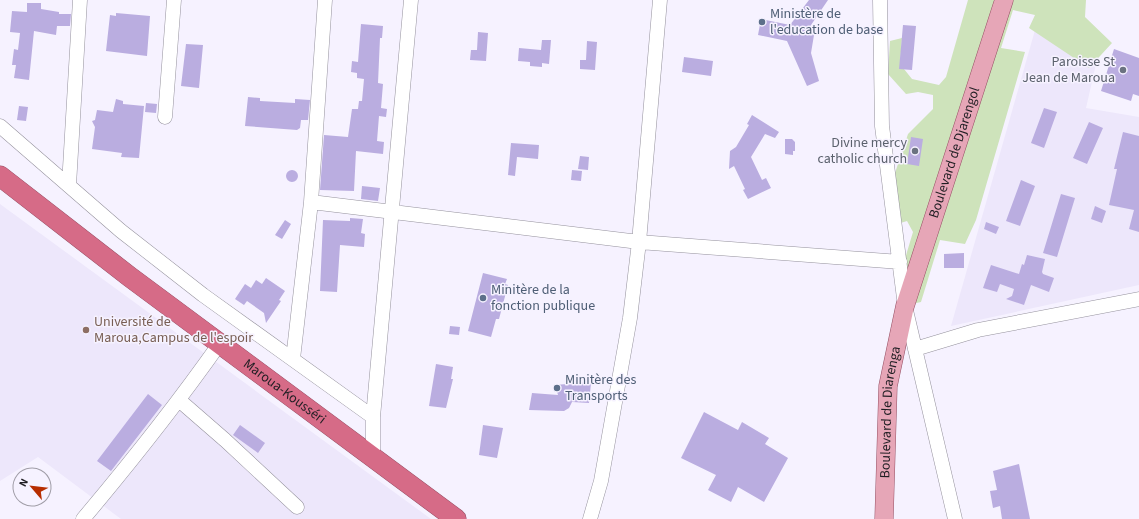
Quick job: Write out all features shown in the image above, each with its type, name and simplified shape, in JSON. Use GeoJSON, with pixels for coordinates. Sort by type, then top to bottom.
{"type":"FeatureCollection","features":[{"type":"Feature","properties":{"kind":"highway","name":"Maroua-Kousséri"},"geometry":{"type":"LineString","coordinates":[[0,176],[130,277],[456,519]]}},
{"type":"Feature","properties":{"kind":"main road","name":"Boulevard de Djarengol"},"geometry":{"type":"LineString","coordinates":[[905,306],[1004,0]]}},
{"type":"Feature","properties":{"kind":"main road","name":"Boulevard de Diarenga"},"geometry":{"type":"LineString","coordinates":[[884,519],[888,386],[905,306]]}},
{"type":"Feature","properties":{"kind":"street"},"geometry":{"type":"LineString","coordinates":[[69,185],[80,0]]}},
{"type":"Feature","properties":{"kind":"street"},"geometry":{"type":"LineString","coordinates":[[165,118],[174,0]]}},
{"type":"Feature","properties":{"kind":"street"},"geometry":{"type":"LineString","coordinates":[[293,359],[311,202],[325,0]]}},
{"type":"Feature","properties":{"kind":"street"},"geometry":{"type":"LineString","coordinates":[[373,456],[373,417],[393,211],[411,0]]}},
{"type":"Feature","properties":{"kind":"street"},"geometry":{"type":"LineString","coordinates":[[590,519],[601,481],[630,318],[639,242],[660,0]]}},
{"type":"Feature","properties":{"kind":"street"},"geometry":{"type":"LineString","coordinates":[[880,0],[882,126],[905,306],[955,519]]}},
{"type":"Feature","properties":{"kind":"street"},"geometry":{"type":"LineString","coordinates":[[0,126],[121,231],[203,295],[373,417]]}},
{"type":"Feature","properties":{"kind":"street"},"geometry":{"type":"LineString","coordinates":[[311,202],[639,242],[900,262]]}},
{"type":"Feature","properties":{"kind":"street"},"geometry":{"type":"LineString","coordinates":[[915,350],[978,330],[1139,299]]}},
{"type":"Feature","properties":{"kind":"street"},"geometry":{"type":"LineString","coordinates":[[83,519],[118,478],[179,400],[220,343]]}},
{"type":"Feature","properties":{"kind":"street"},"geometry":{"type":"LineString","coordinates":[[179,400],[225,440],[297,507]]}},
{"type":"Feature","properties":{"kind":"shaded area"},"geometry":{"type":"Polygon","coordinates":[[[1039,16],[1102,38],[1086,108],[1139,117],[1139,285],[951,326],[1039,16]]]}},
{"type":"Feature","properties":{"kind":"shaded area","name":"Université de Maroua,Campus de l'espoir"},"geometry":{"type":"Polygon","coordinates":[[[0,204],[431,519],[121,519],[38,457],[22,467],[12,467],[12,473],[0,481],[0,204]]]}},
{"type":"Feature","properties":{"kind":"green space"},"geometry":{"type":"Polygon","coordinates":[[[968,0],[1086,0],[1085,17],[1112,43],[1089,68],[1029,28],[1035,15],[1013,10],[1001,48],[1025,52],[976,220],[965,244],[940,240],[921,302],[899,307],[904,262],[913,232],[907,221],[891,226],[885,203],[908,134],[933,109],[933,95],[918,92],[906,94],[888,74],[890,41],[902,38],[900,64],[912,79],[939,85],[946,77],[968,0]]]}},
{"type":"Feature","properties":{"kind":"building"},"geometry":{"type":"Polygon","coordinates":[[[809,0],[828,0],[809,28],[815,29],[811,53],[819,81],[807,86],[787,41],[758,35],[761,19],[790,25],[809,0]]]}},
{"type":"Feature","properties":{"kind":"building"},"geometry":{"type":"Polygon","coordinates":[[[27,3],[41,3],[41,9],[59,12],[59,14],[71,14],[70,26],[57,26],[56,35],[34,31],[29,80],[14,78],[16,65],[12,65],[14,49],[18,50],[20,33],[10,32],[12,11],[27,12],[27,3]]]}},
{"type":"Feature","properties":{"kind":"building"},"geometry":{"type":"Polygon","coordinates":[[[116,13],[150,16],[147,56],[106,51],[110,15],[116,16],[116,13]]]}},
{"type":"Feature","properties":{"kind":"building"},"geometry":{"type":"Polygon","coordinates":[[[361,24],[383,26],[382,38],[380,38],[378,83],[383,84],[381,108],[387,109],[386,117],[379,116],[377,141],[384,142],[383,154],[356,151],[354,191],[320,190],[324,135],[348,137],[352,109],[358,109],[359,101],[362,101],[364,79],[357,78],[357,73],[351,72],[352,61],[358,62],[361,24]]]}},
{"type":"Feature","properties":{"kind":"building"},"geometry":{"type":"Polygon","coordinates":[[[903,25],[916,26],[912,70],[899,69],[903,25]]]}},
{"type":"Feature","properties":{"kind":"building"},"geometry":{"type":"Polygon","coordinates":[[[478,32],[488,33],[486,61],[470,60],[471,50],[477,50],[478,32]]]}},
{"type":"Feature","properties":{"kind":"building"},"geometry":{"type":"Polygon","coordinates":[[[542,40],[551,40],[549,64],[542,63],[542,67],[530,66],[530,62],[518,61],[519,48],[541,50],[542,40]]]}},
{"type":"Feature","properties":{"kind":"building"},"geometry":{"type":"Polygon","coordinates":[[[587,41],[597,42],[595,70],[580,69],[580,60],[586,60],[587,41]]]}},
{"type":"Feature","properties":{"kind":"building"},"geometry":{"type":"Polygon","coordinates":[[[186,44],[203,45],[199,88],[181,86],[186,44]]]}},
{"type":"Feature","properties":{"kind":"building","name":"Paroisse St Jean de Maroua"},"geometry":{"type":"Polygon","coordinates":[[[1114,49],[1139,58],[1139,96],[1133,94],[1131,101],[1101,91],[1114,49]]]}},
{"type":"Feature","properties":{"kind":"building"},"geometry":{"type":"Polygon","coordinates":[[[684,57],[713,61],[711,76],[682,72],[684,57]]]}},
{"type":"Feature","properties":{"kind":"building"},"geometry":{"type":"Polygon","coordinates":[[[248,97],[260,98],[260,101],[295,103],[295,99],[310,100],[308,120],[301,120],[300,128],[297,130],[245,126],[248,97]]]}},
{"type":"Feature","properties":{"kind":"building"},"geometry":{"type":"Polygon","coordinates":[[[116,99],[123,101],[123,104],[144,106],[139,158],[121,157],[122,153],[92,149],[95,127],[92,121],[95,120],[97,110],[113,112],[116,99]]]}},
{"type":"Feature","properties":{"kind":"building"},"geometry":{"type":"Polygon","coordinates":[[[146,103],[157,104],[156,113],[145,112],[146,103]]]}},
{"type":"Feature","properties":{"kind":"building"},"geometry":{"type":"Polygon","coordinates":[[[19,106],[28,107],[26,121],[17,120],[19,106]]]}},
{"type":"Feature","properties":{"kind":"building"},"geometry":{"type":"Polygon","coordinates":[[[1044,108],[1057,112],[1044,148],[1031,143],[1044,108]]]}},
{"type":"Feature","properties":{"kind":"building"},"geometry":{"type":"Polygon","coordinates":[[[752,115],[779,132],[775,138],[765,134],[751,157],[762,180],[766,178],[771,188],[748,199],[734,166],[729,169],[730,151],[736,147],[749,125],[747,124],[752,115]]]}},
{"type":"Feature","properties":{"kind":"building"},"geometry":{"type":"Polygon","coordinates":[[[1089,122],[1103,128],[1087,164],[1073,158],[1089,122]]]}},
{"type":"Feature","properties":{"kind":"building"},"geometry":{"type":"Polygon","coordinates":[[[1123,132],[1139,136],[1139,232],[1129,229],[1134,210],[1109,205],[1117,169],[1114,169],[1123,132]]]}},
{"type":"Feature","properties":{"kind":"building","name":"Divine mercy catholic church"},"geometry":{"type":"Polygon","coordinates":[[[911,137],[923,139],[919,166],[907,164],[911,137]]]}},
{"type":"Feature","properties":{"kind":"building"},"geometry":{"type":"Polygon","coordinates":[[[785,139],[792,139],[795,142],[795,151],[793,151],[793,155],[785,154],[785,139]]]}},
{"type":"Feature","properties":{"kind":"building"},"geometry":{"type":"Polygon","coordinates":[[[511,143],[539,145],[538,159],[517,157],[515,176],[508,175],[511,143]]]}},
{"type":"Feature","properties":{"kind":"building"},"geometry":{"type":"Polygon","coordinates":[[[580,156],[589,157],[588,170],[578,169],[580,156]]]}},
{"type":"Feature","properties":{"kind":"building"},"geometry":{"type":"Polygon","coordinates":[[[294,170],[297,171],[297,181],[290,182],[287,181],[286,174],[287,171],[294,170]]]}},
{"type":"Feature","properties":{"kind":"building"},"geometry":{"type":"Polygon","coordinates":[[[572,170],[582,171],[581,181],[571,180],[572,170]]]}},
{"type":"Feature","properties":{"kind":"building"},"geometry":{"type":"Polygon","coordinates":[[[1021,180],[1035,186],[1020,226],[1006,221],[1021,180]]]}},
{"type":"Feature","properties":{"kind":"building"},"geometry":{"type":"Polygon","coordinates":[[[362,186],[380,188],[378,201],[361,199],[362,186]]]}},
{"type":"Feature","properties":{"kind":"building"},"geometry":{"type":"Polygon","coordinates":[[[1061,194],[1075,198],[1057,257],[1043,253],[1061,194]]]}},
{"type":"Feature","properties":{"kind":"building"},"geometry":{"type":"Polygon","coordinates":[[[1095,206],[1106,211],[1102,223],[1091,219],[1095,206]]]}},
{"type":"Feature","properties":{"kind":"building"},"geometry":{"type":"Polygon","coordinates":[[[350,218],[363,219],[361,233],[365,234],[364,247],[340,245],[337,292],[320,291],[323,220],[350,221],[350,218]]]}},
{"type":"Feature","properties":{"kind":"building"},"geometry":{"type":"Polygon","coordinates":[[[285,220],[291,224],[282,239],[275,235],[285,220]]]}},
{"type":"Feature","properties":{"kind":"building"},"geometry":{"type":"Polygon","coordinates":[[[986,222],[999,227],[996,234],[984,229],[986,222]]]}},
{"type":"Feature","properties":{"kind":"building"},"geometry":{"type":"Polygon","coordinates":[[[964,253],[964,268],[944,268],[944,254],[964,253]]]}},
{"type":"Feature","properties":{"kind":"building"},"geometry":{"type":"Polygon","coordinates":[[[1027,255],[1045,259],[1042,272],[1043,274],[1054,278],[1049,292],[1031,285],[1024,305],[1006,299],[1012,296],[1014,289],[1000,284],[997,292],[983,288],[991,265],[1019,274],[1027,255]]]}},
{"type":"Feature","properties":{"kind":"building"},"geometry":{"type":"Polygon","coordinates":[[[483,273],[507,279],[505,284],[508,285],[499,319],[496,319],[491,337],[468,331],[483,273]]]}},
{"type":"Feature","properties":{"kind":"building"},"geometry":{"type":"Polygon","coordinates":[[[266,278],[285,291],[279,300],[281,301],[266,323],[264,313],[247,301],[244,305],[235,299],[245,284],[251,288],[256,280],[262,284],[266,278]]]}},
{"type":"Feature","properties":{"kind":"building"},"geometry":{"type":"Polygon","coordinates":[[[450,326],[460,327],[459,335],[449,334],[450,326]]]}},
{"type":"Feature","properties":{"kind":"building"},"geometry":{"type":"Polygon","coordinates":[[[436,364],[453,367],[451,379],[453,379],[446,408],[429,406],[436,364]]]}},
{"type":"Feature","properties":{"kind":"building"},"geometry":{"type":"Polygon","coordinates":[[[567,381],[591,383],[589,403],[572,402],[569,408],[564,411],[529,410],[532,393],[558,395],[555,385],[567,384],[567,381]]]}},
{"type":"Feature","properties":{"kind":"building"},"geometry":{"type":"Polygon","coordinates":[[[148,394],[162,405],[111,471],[97,461],[148,394]]]}},
{"type":"Feature","properties":{"kind":"building"},"geometry":{"type":"Polygon","coordinates":[[[704,412],[738,430],[742,422],[769,438],[765,444],[788,458],[764,502],[738,487],[731,502],[708,490],[716,475],[681,458],[704,412]]]}},
{"type":"Feature","properties":{"kind":"building"},"geometry":{"type":"Polygon","coordinates":[[[240,425],[265,443],[258,453],[233,435],[240,425]]]}},
{"type":"Feature","properties":{"kind":"building"},"geometry":{"type":"Polygon","coordinates":[[[483,425],[503,428],[497,458],[479,455],[483,425]]]}},
{"type":"Feature","properties":{"kind":"building"},"geometry":{"type":"Polygon","coordinates":[[[1019,464],[1030,519],[1002,519],[1000,506],[993,508],[990,491],[997,490],[993,471],[1019,464]]]}},
{"type":"Feature","properties":{"kind":"place","name":"Ministère de l'education de base"},"geometry":{"type":"Point","coordinates":[762,22]}},
{"type":"Feature","properties":{"kind":"place","name":"Paroisse St Jean de Maroua"},"geometry":{"type":"Point","coordinates":[1123,70]}},
{"type":"Feature","properties":{"kind":"place","name":"Divine mercy catholic church"},"geometry":{"type":"Point","coordinates":[915,151]}},
{"type":"Feature","properties":{"kind":"place","name":"Minitère de la fonction publique"},"geometry":{"type":"Point","coordinates":[483,298]}},
{"type":"Feature","properties":{"kind":"place","name":"Université de Maroua,Campus de l'espoir"},"geometry":{"type":"Point","coordinates":[86,330]}},
{"type":"Feature","properties":{"kind":"place","name":"Minitère des Transports"},"geometry":{"type":"Point","coordinates":[557,388]}}]}
